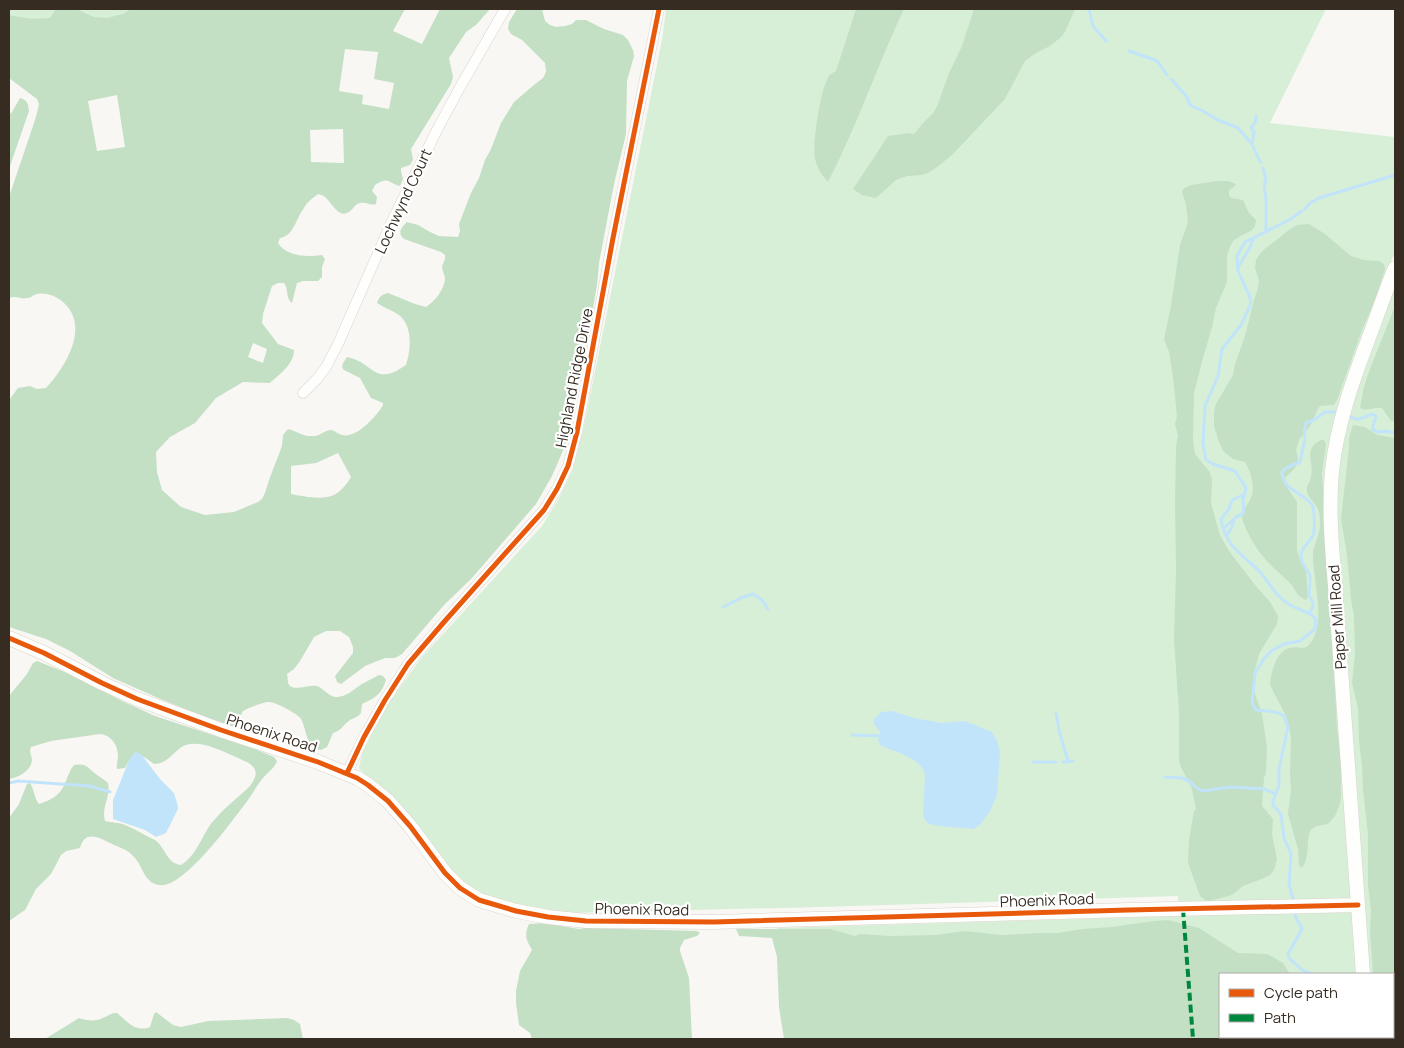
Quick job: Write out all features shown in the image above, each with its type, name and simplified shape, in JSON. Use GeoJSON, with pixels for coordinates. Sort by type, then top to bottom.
{"type":"FeatureCollection","features":[{"type":"Feature","properties":{"kind":"street","name":"Lochwynd Court"},"geometry":{"type":"LineString","coordinates":[[303,393],[321,373],[334,352],[393,219],[457,92],[505,9]]}},
{"type":"Feature","properties":{"kind":"street","name":"Highland Ridge Drive"},"geometry":{"type":"LineString","coordinates":[[347,773],[368,730],[408,664],[544,510],[568,466],[578,432],[611,247],[659,9]]}},
{"type":"Feature","properties":{"kind":"street","name":"Paper Mill Road"},"geometry":{"type":"LineString","coordinates":[[1363,973],[1332,552],[1331,494],[1335,446],[1344,410],[1354,377],[1395,268]]}},
{"type":"Feature","properties":{"kind":"street","name":"Phoenix Road"},"geometry":{"type":"LineString","coordinates":[[9,638],[136,699],[347,773],[368,785],[388,802],[410,826],[445,873],[460,888],[479,900],[516,912],[548,917],[608,922],[723,922],[1358,905]]}},
{"type":"Feature","properties":{"kind":"green space"},"geometry":{"type":"Polygon","coordinates":[[[9,9],[241,9],[9,28],[9,9]]]}},
{"type":"Feature","properties":{"kind":"green space"},"geometry":{"type":"Polygon","coordinates":[[[56,9],[76,9],[94,17],[107,18],[123,14],[131,9],[405,9],[393,31],[422,44],[440,9],[490,9],[476,25],[466,32],[449,58],[453,77],[451,84],[411,149],[413,160],[410,165],[401,168],[403,179],[400,186],[388,181],[380,182],[375,185],[372,191],[377,197],[376,204],[360,203],[344,214],[338,211],[324,196],[318,194],[305,206],[289,234],[280,238],[278,243],[287,251],[304,256],[322,255],[325,259],[322,267],[322,277],[318,281],[297,283],[292,303],[288,299],[284,283],[272,286],[262,323],[278,344],[294,350],[289,364],[270,383],[243,382],[216,398],[195,423],[170,437],[156,452],[157,472],[162,490],[181,507],[205,515],[234,512],[262,499],[282,446],[283,435],[288,429],[310,436],[316,436],[330,430],[342,435],[353,434],[366,426],[383,405],[383,403],[371,398],[360,378],[344,370],[343,364],[347,357],[380,374],[387,374],[406,365],[410,345],[407,325],[399,315],[377,303],[381,296],[388,293],[426,307],[433,302],[443,287],[445,279],[442,267],[445,255],[404,239],[400,233],[402,228],[407,222],[418,225],[439,236],[458,237],[460,231],[459,224],[501,123],[514,102],[543,78],[546,72],[545,63],[522,40],[511,34],[508,29],[509,22],[517,9],[542,9],[545,21],[556,27],[572,24],[576,20],[586,20],[604,29],[623,35],[633,50],[634,56],[627,81],[626,134],[614,184],[599,263],[593,308],[565,446],[552,476],[536,504],[472,578],[444,605],[402,654],[395,658],[385,658],[365,666],[341,684],[337,682],[335,676],[353,653],[349,637],[340,631],[326,631],[314,637],[300,661],[287,674],[290,686],[296,688],[317,686],[332,696],[338,697],[348,694],[379,675],[383,676],[386,680],[377,695],[362,704],[361,713],[333,733],[327,747],[321,750],[316,749],[309,742],[301,719],[291,711],[276,704],[266,702],[243,711],[236,725],[230,727],[113,678],[70,651],[46,639],[9,627],[9,400],[18,388],[30,386],[37,389],[46,388],[67,358],[75,334],[75,323],[71,312],[57,298],[38,294],[29,298],[9,298],[9,197],[39,104],[37,99],[9,78],[9,15],[39,19],[50,18],[56,9]],[[345,49],[339,91],[363,95],[362,104],[389,109],[394,83],[374,79],[378,52],[345,49]],[[117,95],[88,101],[97,151],[125,147],[117,95]],[[343,129],[310,130],[311,162],[344,163],[343,129]],[[253,343],[248,357],[263,363],[267,349],[253,343]],[[338,453],[316,463],[291,466],[291,494],[305,497],[317,498],[334,495],[345,486],[351,477],[338,453]]]}},
{"type":"Feature","properties":{"kind":"green space"},"geometry":{"type":"Polygon","coordinates":[[[666,9],[1326,9],[1270,123],[1395,137],[1395,252],[1382,282],[1395,270],[1395,1039],[791,1039],[777,928],[1179,916],[1178,896],[568,913],[501,903],[471,891],[453,874],[393,797],[359,768],[362,753],[388,704],[422,657],[542,526],[558,500],[573,469],[584,426],[662,40],[666,9]]]}},
{"type":"Feature","properties":{"kind":"green space"},"geometry":{"type":"Polygon","coordinates":[[[856,9],[904,9],[828,182],[820,171],[815,158],[818,115],[826,82],[830,75],[836,71],[856,9]]]}},
{"type":"Feature","properties":{"kind":"green space"},"geometry":{"type":"Polygon","coordinates":[[[974,9],[1075,9],[1065,32],[1060,38],[1025,61],[1005,99],[952,155],[928,173],[907,176],[896,180],[876,198],[862,195],[853,189],[888,136],[914,134],[934,112],[962,46],[974,9]]]}},
{"type":"Feature","properties":{"kind":"green space"},"geometry":{"type":"Polygon","coordinates":[[[20,98],[25,100],[29,111],[9,169],[9,115],[20,98]]]}},
{"type":"Feature","properties":{"kind":"green space"},"geometry":{"type":"Polygon","coordinates":[[[1228,181],[1236,184],[1229,190],[1229,195],[1231,198],[1243,200],[1249,213],[1256,220],[1252,230],[1233,241],[1227,256],[1227,282],[1216,308],[1194,393],[1193,440],[1195,454],[1209,471],[1212,479],[1211,503],[1220,535],[1229,551],[1270,602],[1278,616],[1277,624],[1259,654],[1253,678],[1254,691],[1262,714],[1267,748],[1262,806],[1273,819],[1272,835],[1277,859],[1274,870],[1270,875],[1243,886],[1232,895],[1206,901],[1200,896],[1188,863],[1189,840],[1194,811],[1196,809],[1192,789],[1179,760],[1179,711],[1174,640],[1176,447],[1178,435],[1175,424],[1177,417],[1173,376],[1169,352],[1164,339],[1180,245],[1188,222],[1183,189],[1191,185],[1228,181]]]}},
{"type":"Feature","properties":{"kind":"green space"},"geometry":{"type":"Polygon","coordinates":[[[1309,224],[1325,234],[1351,256],[1364,260],[1379,261],[1384,264],[1385,269],[1376,298],[1362,330],[1337,400],[1334,405],[1319,407],[1310,426],[1299,440],[1296,450],[1298,459],[1295,468],[1285,478],[1288,489],[1297,502],[1297,550],[1306,570],[1308,597],[1306,600],[1299,596],[1288,581],[1265,559],[1247,531],[1242,516],[1252,495],[1252,478],[1245,462],[1233,459],[1223,451],[1214,426],[1214,412],[1216,404],[1233,375],[1245,336],[1258,288],[1259,280],[1255,268],[1256,260],[1261,252],[1289,230],[1297,225],[1309,224]]]}},
{"type":"Feature","properties":{"kind":"green space"},"geometry":{"type":"Polygon","coordinates":[[[1395,306],[1395,421],[1391,421],[1382,408],[1362,409],[1360,407],[1370,369],[1395,306]]]}},
{"type":"Feature","properties":{"kind":"green space"},"geometry":{"type":"Polygon","coordinates":[[[1353,425],[1365,427],[1377,435],[1395,438],[1395,1039],[1380,1038],[1394,1038],[1394,973],[1373,973],[1368,884],[1368,834],[1359,741],[1358,708],[1352,683],[1355,654],[1354,616],[1341,519],[1349,438],[1353,425]]]}},
{"type":"Feature","properties":{"kind":"green space"},"geometry":{"type":"Polygon","coordinates":[[[1321,440],[1324,440],[1326,444],[1322,473],[1323,516],[1337,729],[1341,761],[1341,796],[1335,816],[1328,824],[1315,827],[1310,832],[1305,863],[1302,868],[1299,865],[1298,849],[1288,814],[1291,789],[1291,738],[1289,726],[1270,685],[1279,655],[1287,649],[1295,647],[1304,648],[1310,644],[1316,630],[1318,598],[1313,556],[1320,519],[1318,509],[1309,496],[1307,489],[1312,471],[1310,456],[1312,448],[1321,440]]]}},
{"type":"Feature","properties":{"kind":"green space"},"geometry":{"type":"Polygon","coordinates":[[[37,661],[72,675],[155,716],[255,749],[274,757],[277,761],[209,849],[185,873],[174,881],[164,885],[153,883],[145,875],[136,859],[128,852],[92,836],[82,842],[80,848],[66,851],[61,855],[51,874],[36,889],[25,910],[9,921],[9,818],[19,804],[27,784],[30,783],[33,788],[39,804],[51,799],[61,791],[74,765],[85,765],[108,783],[109,788],[104,811],[105,821],[123,824],[155,840],[172,861],[181,865],[192,855],[216,818],[250,786],[256,773],[254,767],[247,762],[223,751],[195,744],[180,748],[168,759],[158,764],[154,764],[138,755],[128,762],[125,768],[117,769],[118,752],[115,744],[111,738],[100,734],[51,741],[31,747],[32,759],[30,767],[21,775],[9,779],[9,696],[27,674],[33,663],[37,661]]]}},
{"type":"Feature","properties":{"kind":"green space"},"geometry":{"type":"Polygon","coordinates":[[[1168,920],[1199,928],[1238,953],[1267,954],[1283,963],[1289,973],[1219,973],[1219,1038],[1286,1039],[784,1039],[779,1007],[777,957],[772,938],[739,936],[736,929],[830,929],[855,936],[860,934],[890,936],[936,935],[965,931],[1001,935],[1057,933],[1168,920]]]}},
{"type":"Feature","properties":{"kind":"green space"},"geometry":{"type":"Polygon","coordinates":[[[544,923],[579,929],[697,931],[700,933],[697,936],[684,940],[680,948],[689,978],[692,1039],[532,1039],[530,1033],[519,1025],[516,991],[520,971],[532,950],[526,937],[529,924],[544,923]]]}},
{"type":"Feature","properties":{"kind":"green space"},"geometry":{"type":"Polygon","coordinates":[[[156,1012],[173,1025],[181,1027],[208,1021],[287,1018],[300,1024],[303,1039],[45,1039],[79,1018],[95,1020],[115,1013],[136,1027],[150,1027],[156,1012]]]}},
{"type":"Feature","properties":{"kind":"water"},"geometry":{"type":"Polygon","coordinates":[[[892,711],[914,718],[942,723],[965,721],[992,732],[1000,752],[997,795],[990,811],[981,824],[973,829],[938,826],[926,822],[923,815],[925,774],[922,768],[912,759],[880,745],[878,741],[880,732],[874,724],[874,719],[881,712],[892,711]]]}},
{"type":"Feature","properties":{"kind":"water"},"geometry":{"type":"Polygon","coordinates":[[[135,752],[141,754],[160,779],[174,793],[177,803],[178,809],[166,833],[156,837],[145,830],[113,819],[113,800],[130,758],[135,752]]]}},
{"type":"Feature","properties":{"kind":"waterway"},"geometry":{"type":"LineString","coordinates":[[1089,9],[1093,26],[1106,41]]}},
{"type":"Feature","properties":{"kind":"waterway"},"geometry":{"type":"LineString","coordinates":[[1129,51],[1155,60],[1167,75]]}},
{"type":"Feature","properties":{"kind":"waterway"},"geometry":{"type":"LineString","coordinates":[[1171,79],[1187,97],[1190,105],[1238,128],[1252,144],[1260,162]]}},
{"type":"Feature","properties":{"kind":"waterway"},"geometry":{"type":"LineString","coordinates":[[1252,144],[1254,132],[1251,128],[1255,123],[1256,116]]}},
{"type":"Feature","properties":{"kind":"waterway"},"geometry":{"type":"LineString","coordinates":[[1263,168],[1266,179],[1264,186],[1266,232]]}},
{"type":"Feature","properties":{"kind":"waterway"},"geometry":{"type":"LineString","coordinates":[[1305,209],[1310,203],[1319,198],[1395,175]]}},
{"type":"Feature","properties":{"kind":"waterway"},"geometry":{"type":"LineString","coordinates":[[1223,529],[1236,517],[1243,514],[1243,500],[1246,488],[1235,471],[1206,460],[1203,443],[1205,406],[1218,376],[1222,349],[1241,325],[1251,301],[1238,271],[1237,256],[1245,242],[1289,220],[1302,211]]}},
{"type":"Feature","properties":{"kind":"waterway"},"geometry":{"type":"LineString","coordinates":[[1239,266],[1254,238]]}},
{"type":"Feature","properties":{"kind":"waterway"},"geometry":{"type":"LineString","coordinates":[[1310,612],[1313,606],[1309,594],[1310,576],[1301,555],[1313,535],[1314,511],[1312,505],[1304,497],[1289,487],[1283,478],[1282,472],[1286,468],[1300,462],[1306,423],[1325,412],[1338,412]]}},
{"type":"Feature","properties":{"kind":"waterway"},"geometry":{"type":"LineString","coordinates":[[1348,414],[1356,419],[1372,414],[1376,416],[1373,430],[1395,433]]}},
{"type":"Feature","properties":{"kind":"waterway"},"geometry":{"type":"LineString","coordinates":[[1245,494],[1232,500],[1229,509],[1221,519],[1229,541],[1259,571],[1281,598],[1316,619],[1315,629],[1300,641],[1284,644],[1271,651],[1263,660],[1255,673],[1252,703],[1256,710],[1276,712],[1284,716],[1288,727],[1279,768],[1279,786],[1273,805],[1281,814],[1284,838],[1291,854],[1289,884],[1293,899]]}},
{"type":"Feature","properties":{"kind":"waterway"},"geometry":{"type":"LineString","coordinates":[[1227,535],[1234,519]]}},
{"type":"Feature","properties":{"kind":"waterway"},"geometry":{"type":"LineString","coordinates":[[723,607],[753,594],[762,600],[768,609]]}},
{"type":"Feature","properties":{"kind":"waterway"},"geometry":{"type":"LineString","coordinates":[[1056,713],[1068,761]]}},
{"type":"Feature","properties":{"kind":"waterway"},"geometry":{"type":"LineString","coordinates":[[852,735],[880,736]]}},
{"type":"Feature","properties":{"kind":"waterway"},"geometry":{"type":"LineString","coordinates":[[1063,762],[1073,761]]}},
{"type":"Feature","properties":{"kind":"waterway"},"geometry":{"type":"LineString","coordinates":[[1033,762],[1056,762]]}},
{"type":"Feature","properties":{"kind":"waterway"},"geometry":{"type":"LineString","coordinates":[[1165,777],[1182,778],[1203,791],[1231,787],[1264,789],[1276,794]]}},
{"type":"Feature","properties":{"kind":"waterway"},"geometry":{"type":"LineString","coordinates":[[9,783],[18,781],[90,786],[110,792]]}},
{"type":"Feature","properties":{"kind":"waterway"},"geometry":{"type":"LineString","coordinates":[[1295,914],[1302,929],[1288,954],[1289,958],[1302,970],[1310,973]]}},
{"type":"Feature","properties":{"kind":"marked path"},"geometry":{"type":"LineString","coordinates":[[1183,909],[1193,1039]]}},
{"type":"Feature","properties":{"kind":"cycle path"},"geometry":{"type":"LineString","coordinates":[[347,773],[364,737],[408,664],[544,510],[568,466],[577,432],[613,238],[659,9]]}},
{"type":"Feature","properties":{"kind":"cycle path"},"geometry":{"type":"LineString","coordinates":[[9,638],[44,653],[137,699],[221,730],[318,762],[357,778],[388,801],[410,826],[445,873],[460,888],[479,900],[516,911],[586,921],[714,922],[1358,905]]}}]}
